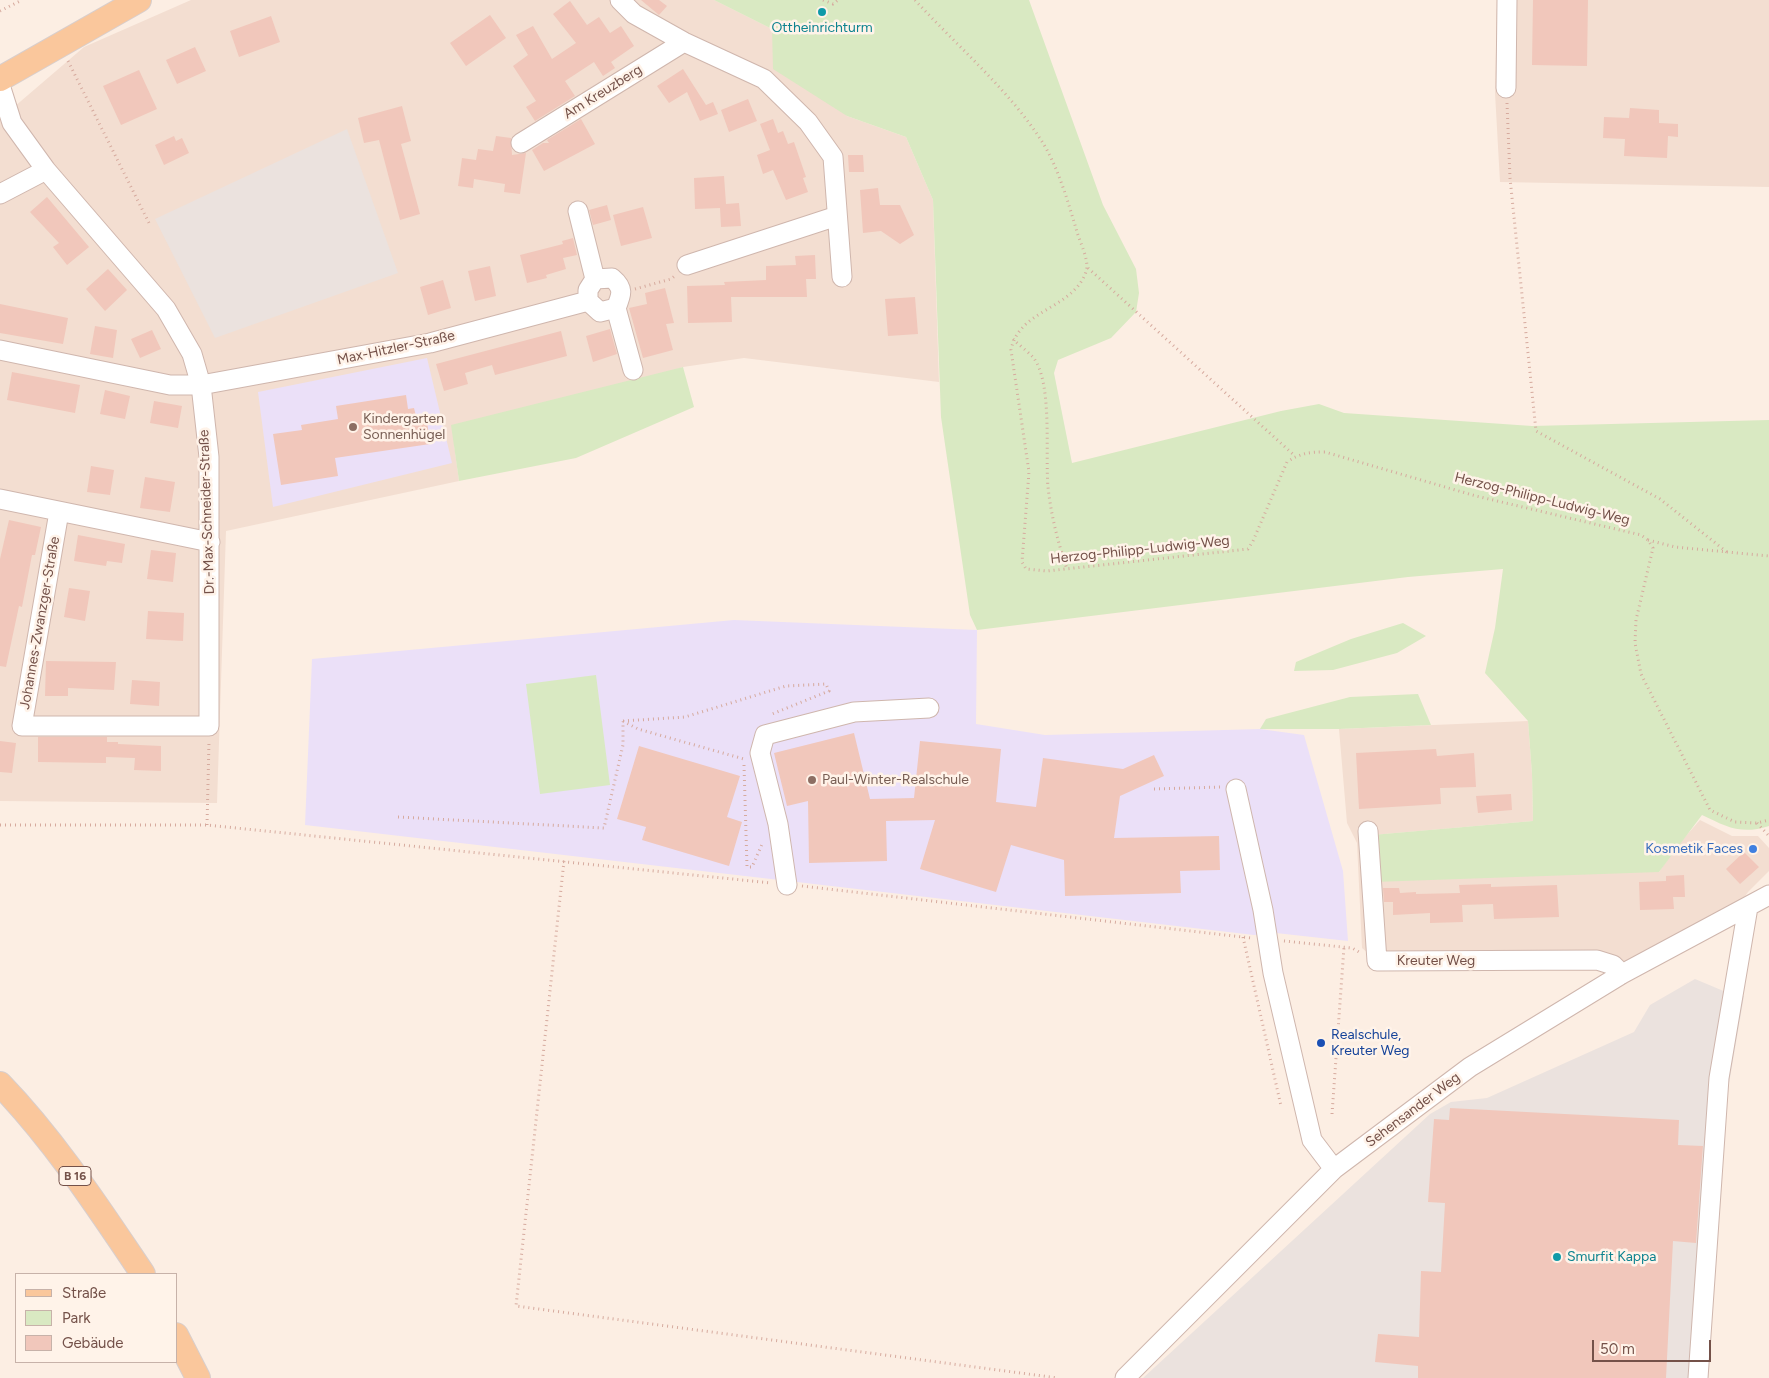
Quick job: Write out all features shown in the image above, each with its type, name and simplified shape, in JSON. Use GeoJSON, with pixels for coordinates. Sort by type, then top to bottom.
{"type":"FeatureCollection","features":[{"type":"Feature","properties":{"kind":"main road"},"geometry":{"type":"LineString","coordinates":[[0,79],[138,0]]}},
{"type":"Feature","properties":{"kind":"main road","name":"B 16"},"geometry":{"type":"LineString","coordinates":[[0,1084],[17,1102],[88,1192],[142,1273]]}},
{"type":"Feature","properties":{"kind":"main road"},"geometry":{"type":"LineString","coordinates":[[178,1339],[198,1378]]}},
{"type":"Feature","properties":{"kind":"street"},"geometry":{"type":"LineString","coordinates":[[620,0],[634,14],[684,42],[764,79],[808,122],[833,157],[842,277]]}},
{"type":"Feature","properties":{"kind":"street"},"geometry":{"type":"LineString","coordinates":[[1506,88],[1508,0]]}},
{"type":"Feature","properties":{"kind":"street","name":"Am Kreuzberg"},"geometry":{"type":"LineString","coordinates":[[521,143],[684,42]]}},
{"type":"Feature","properties":{"kind":"street","name":"Dr.-Max-Schneider-Straße"},"geometry":{"type":"LineString","coordinates":[[0,86],[12,123],[46,170],[166,309],[192,354],[201,386],[209,456],[209,726]]}},
{"type":"Feature","properties":{"kind":"street"},"geometry":{"type":"LineString","coordinates":[[0,194],[46,170]]}},
{"type":"Feature","properties":{"kind":"street"},"geometry":{"type":"LineString","coordinates":[[578,211],[596,279]]}},
{"type":"Feature","properties":{"kind":"street"},"geometry":{"type":"LineString","coordinates":[[687,265],[837,216]]}},
{"type":"Feature","properties":{"kind":"street"},"geometry":{"type":"LineString","coordinates":[[596,279],[612,278],[620,285],[620,300],[633,370]]}},
{"type":"Feature","properties":{"kind":"street"},"geometry":{"type":"LineString","coordinates":[[596,279],[588,290],[588,301],[600,312],[620,300]]}},
{"type":"Feature","properties":{"kind":"street","name":"Max-Hitzler-Straße"},"geometry":{"type":"LineString","coordinates":[[0,350],[170,385],[201,386],[430,343],[588,301]]}},
{"type":"Feature","properties":{"kind":"street"},"geometry":{"type":"LineString","coordinates":[[0,499],[210,542]]}},
{"type":"Feature","properties":{"kind":"street","name":"Johannes-Zwanzger-Straße"},"geometry":{"type":"LineString","coordinates":[[59,512],[22,726],[209,726]]}},
{"type":"Feature","properties":{"kind":"street"},"geometry":{"type":"LineString","coordinates":[[787,885],[778,824],[760,752],[765,735],[854,712],[930,708]]}},
{"type":"Feature","properties":{"kind":"street"},"geometry":{"type":"LineString","coordinates":[[1236,789],[1263,910],[1274,973],[1312,1140],[1334,1169]]}},
{"type":"Feature","properties":{"kind":"street","name":"Kreuter Weg"},"geometry":{"type":"LineString","coordinates":[[1368,831],[1377,961],[1596,960],[1613,965],[1622,974]]}},
{"type":"Feature","properties":{"kind":"street","name":"Sehensander Weg"},"geometry":{"type":"LineString","coordinates":[[1130,1377],[1334,1169],[1470,1068],[1622,974],[1769,895]]}},
{"type":"Feature","properties":{"kind":"street"},"geometry":{"type":"LineString","coordinates":[[1698,1378],[1720,1078],[1740,967],[1748,907]]}},
{"type":"Feature","properties":{"kind":"path"},"geometry":{"type":"LineString","coordinates":[[0,11],[22,0]]}},
{"type":"Feature","properties":{"kind":"path"},"geometry":{"type":"LineString","coordinates":[[823,0],[834,4],[838,0]]}},
{"type":"Feature","properties":{"kind":"path"},"geometry":{"type":"LineString","coordinates":[[915,0],[1022,114],[1042,142],[1075,225],[1088,268],[1295,456]]}},
{"type":"Feature","properties":{"kind":"path"},"geometry":{"type":"LineString","coordinates":[[60,45],[149,223]]}},
{"type":"Feature","properties":{"kind":"path"},"geometry":{"type":"LineString","coordinates":[[1506,88],[1510,178],[1536,431],[1660,499],[1728,553]]}},
{"type":"Feature","properties":{"kind":"path"},"geometry":{"type":"LineString","coordinates":[[620,300],[671,279],[687,265]]}},
{"type":"Feature","properties":{"kind":"path"},"geometry":{"type":"LineString","coordinates":[[1067,569],[1059,545],[1048,485],[1047,424],[1040,370],[1033,358],[1013,339],[1020,328],[1067,298],[1076,290],[1088,268]]}},
{"type":"Feature","properties":{"kind":"path","name":"Herzog-Philipp-Ludwig-Weg"},"geometry":{"type":"LineString","coordinates":[[1013,339],[1011,350],[1029,472],[1022,562],[1026,569],[1032,571],[1067,569],[1248,549],[1254,541],[1287,462],[1295,456],[1310,452],[1325,452],[1476,496],[1641,535],[1648,540],[1675,548],[1769,556]]}},
{"type":"Feature","properties":{"kind":"path"},"geometry":{"type":"LineString","coordinates":[[1648,540],[1652,548],[1636,620],[1635,635],[1637,659],[1641,674],[1710,810],[1735,822],[1756,823],[1769,820]]}},
{"type":"Feature","properties":{"kind":"path"},"geometry":{"type":"LineString","coordinates":[[623,721],[685,717],[786,686],[826,684],[829,690],[763,718]]}},
{"type":"Feature","properties":{"kind":"path"},"geometry":{"type":"LineString","coordinates":[[623,721],[638,728],[744,759]]}},
{"type":"Feature","properties":{"kind":"path"},"geometry":{"type":"LineString","coordinates":[[398,817],[604,828],[623,745],[623,721]]}},
{"type":"Feature","properties":{"kind":"path"},"geometry":{"type":"LineString","coordinates":[[0,825],[207,825],[209,726]]}},
{"type":"Feature","properties":{"kind":"path"},"geometry":{"type":"LineString","coordinates":[[747,750],[744,759],[748,867],[752,867],[769,826],[778,824]]}},
{"type":"Feature","properties":{"kind":"path"},"geometry":{"type":"LineString","coordinates":[[1154,790],[1229,787],[1236,789]]}},
{"type":"Feature","properties":{"kind":"path"},"geometry":{"type":"LineString","coordinates":[[1756,823],[1769,836]]}},
{"type":"Feature","properties":{"kind":"path"},"geometry":{"type":"LineString","coordinates":[[564,861],[516,1306],[1058,1378]]}},
{"type":"Feature","properties":{"kind":"path"},"geometry":{"type":"LineString","coordinates":[[1243,937],[1281,1106]]}},
{"type":"Feature","properties":{"kind":"path"},"geometry":{"type":"LineString","coordinates":[[1332,1114],[1344,947]]}},
{"type":"Feature","properties":{"kind":"path"},"geometry":{"type":"LineString","coordinates":[[1338,989],[1341,985]]}},
{"type":"Feature","properties":{"kind":"shaded area"},"geometry":{"type":"Polygon","coordinates":[[[191,0],[714,0],[772,29],[847,116],[906,137],[933,200],[939,382],[744,358],[683,367],[454,444],[459,481],[226,531],[217,803],[0,801],[0,119],[84,47],[191,0]]]}},
{"type":"Feature","properties":{"kind":"shaded area"},"geometry":{"type":"Polygon","coordinates":[[[1497,0],[1769,0],[1769,187],[1500,182],[1495,93],[1497,0]]]}},
{"type":"Feature","properties":{"kind":"shaded area"},"geometry":{"type":"Polygon","coordinates":[[[347,129],[398,273],[215,338],[155,219],[347,129]]]}},
{"type":"Feature","properties":{"kind":"shaded area","name":"Kindergarten Sonnenhügel"},"geometry":{"type":"Polygon","coordinates":[[[427,358],[452,463],[273,507],[258,392],[427,358]]]}},
{"type":"Feature","properties":{"kind":"shaded area","name":"Paul-Winter-Realschule"},"geometry":{"type":"Polygon","coordinates":[[[734,620],[977,630],[976,724],[1045,735],[1260,729],[1304,735],[1343,871],[1348,941],[1276,933],[1254,935],[305,825],[312,659],[734,620]]]}},
{"type":"Feature","properties":{"kind":"shaded area"},"geometry":{"type":"Polygon","coordinates":[[[1528,721],[1533,821],[1373,835],[1659,872],[1676,847],[1700,820],[1732,836],[1758,836],[1769,848],[1769,871],[1748,892],[1732,915],[1622,974],[1613,965],[1377,961],[1362,948],[1357,843],[1347,823],[1339,729],[1528,721]]]}},
{"type":"Feature","properties":{"kind":"shaded area","name":"Smurfit Kappa"},"geometry":{"type":"Polygon","coordinates":[[[1695,979],[1733,995],[1744,996],[1725,1107],[1708,1378],[1143,1378],[1430,1114],[1451,1102],[1487,1098],[1634,1032],[1650,1005],[1695,979]]]}},
{"type":"Feature","properties":{"kind":"green space"},"geometry":{"type":"Polygon","coordinates":[[[714,0],[1029,0],[1103,205],[1136,269],[1139,293],[1136,312],[1111,338],[1058,360],[1054,373],[1072,463],[1281,411],[1319,404],[1344,413],[1532,426],[1769,420],[1769,826],[1759,829],[1742,830],[1719,823],[1702,815],[1659,872],[1374,882],[1372,835],[1533,821],[1528,721],[1485,673],[1495,628],[1503,569],[1408,577],[977,630],[970,615],[941,417],[933,200],[906,137],[847,116],[773,69],[772,29],[714,0]]]}},
{"type":"Feature","properties":{"kind":"green space"},"geometry":{"type":"Polygon","coordinates":[[[683,367],[694,407],[576,458],[459,481],[451,425],[683,367]]]}},
{"type":"Feature","properties":{"kind":"green space"},"geometry":{"type":"Polygon","coordinates":[[[1403,623],[1426,636],[1397,653],[1333,670],[1294,671],[1296,662],[1351,639],[1403,623]]]}},
{"type":"Feature","properties":{"kind":"green space"},"geometry":{"type":"Polygon","coordinates":[[[596,675],[610,785],[540,794],[526,684],[596,675]]]}},
{"type":"Feature","properties":{"kind":"green space"},"geometry":{"type":"Polygon","coordinates":[[[1418,694],[1431,725],[1339,729],[1260,729],[1266,719],[1350,697],[1418,694]]]}},
{"type":"Feature","properties":{"kind":"building"},"geometry":{"type":"Polygon","coordinates":[[[641,0],[659,0],[667,6],[659,15],[641,0]]]}},
{"type":"Feature","properties":{"kind":"building"},"geometry":{"type":"Polygon","coordinates":[[[1533,0],[1588,0],[1587,66],[1532,65],[1533,0]]]}},
{"type":"Feature","properties":{"kind":"building"},"geometry":{"type":"Polygon","coordinates":[[[570,1],[587,25],[599,17],[610,33],[621,26],[634,46],[611,62],[615,68],[603,76],[594,62],[565,81],[575,96],[535,121],[526,107],[536,101],[513,66],[528,55],[516,35],[533,26],[552,59],[576,43],[553,14],[570,1]]]}},
{"type":"Feature","properties":{"kind":"building"},"geometry":{"type":"Polygon","coordinates":[[[490,15],[506,38],[466,66],[450,43],[490,15]]]}},
{"type":"Feature","properties":{"kind":"building"},"geometry":{"type":"Polygon","coordinates":[[[271,16],[280,42],[239,57],[230,31],[271,16]]]}},
{"type":"Feature","properties":{"kind":"building"},"geometry":{"type":"Polygon","coordinates":[[[195,47],[206,71],[177,84],[166,60],[195,47]]]}},
{"type":"Feature","properties":{"kind":"building"},"geometry":{"type":"Polygon","coordinates":[[[683,69],[706,105],[713,102],[718,114],[700,121],[687,92],[669,103],[657,86],[683,69]]]}},
{"type":"Feature","properties":{"kind":"building"},"geometry":{"type":"Polygon","coordinates":[[[139,70],[157,109],[121,125],[103,86],[139,70]]]}},
{"type":"Feature","properties":{"kind":"building"},"geometry":{"type":"Polygon","coordinates":[[[748,99],[757,121],[729,132],[721,110],[748,99]]]}},
{"type":"Feature","properties":{"kind":"building"},"geometry":{"type":"Polygon","coordinates":[[[402,106],[411,141],[401,144],[420,214],[400,220],[379,140],[364,143],[358,118],[402,106]]]}},
{"type":"Feature","properties":{"kind":"building"},"geometry":{"type":"Polygon","coordinates":[[[1630,108],[1659,110],[1659,123],[1678,124],[1678,137],[1668,136],[1667,158],[1624,156],[1625,139],[1603,138],[1604,117],[1629,118],[1630,108]]]}},
{"type":"Feature","properties":{"kind":"building"},"geometry":{"type":"Polygon","coordinates":[[[581,119],[595,144],[544,171],[532,150],[543,143],[549,143],[547,140],[581,119]]]}},
{"type":"Feature","properties":{"kind":"building"},"geometry":{"type":"Polygon","coordinates":[[[773,119],[778,133],[783,131],[788,144],[794,142],[806,177],[803,178],[808,192],[786,200],[773,170],[763,174],[757,155],[770,150],[760,124],[773,119]]]}},
{"type":"Feature","properties":{"kind":"building"},"geometry":{"type":"Polygon","coordinates":[[[174,136],[176,141],[182,138],[189,153],[164,165],[155,145],[174,136]]]}},
{"type":"Feature","properties":{"kind":"building"},"geometry":{"type":"Polygon","coordinates":[[[496,136],[511,138],[512,155],[526,153],[520,194],[504,192],[505,184],[474,179],[473,188],[458,186],[462,158],[476,160],[478,149],[493,151],[496,136]]]}},
{"type":"Feature","properties":{"kind":"building"},"geometry":{"type":"Polygon","coordinates":[[[848,155],[863,155],[864,172],[849,172],[848,155]]]}},
{"type":"Feature","properties":{"kind":"building"},"geometry":{"type":"Polygon","coordinates":[[[724,176],[726,204],[739,203],[741,226],[721,227],[720,208],[695,209],[694,178],[724,176]]]}},
{"type":"Feature","properties":{"kind":"building"},"geometry":{"type":"Polygon","coordinates":[[[878,188],[880,205],[900,205],[914,235],[900,244],[881,231],[863,233],[860,190],[878,188]]]}},
{"type":"Feature","properties":{"kind":"building"},"geometry":{"type":"Polygon","coordinates":[[[47,197],[89,247],[67,265],[53,247],[59,243],[30,212],[47,197]]]}},
{"type":"Feature","properties":{"kind":"building"},"geometry":{"type":"Polygon","coordinates":[[[607,205],[611,220],[593,225],[589,210],[607,205]]]}},
{"type":"Feature","properties":{"kind":"building"},"geometry":{"type":"Polygon","coordinates":[[[643,207],[652,238],[621,246],[613,215],[643,207]]]}},
{"type":"Feature","properties":{"kind":"building"},"geometry":{"type":"Polygon","coordinates":[[[573,238],[577,255],[563,258],[566,269],[546,275],[547,278],[527,283],[520,255],[563,244],[562,241],[573,238]]]}},
{"type":"Feature","properties":{"kind":"building"},"geometry":{"type":"Polygon","coordinates":[[[815,255],[816,279],[806,279],[807,297],[731,297],[732,322],[688,323],[687,286],[725,285],[724,282],[766,280],[766,266],[796,265],[795,256],[815,255]]]}},
{"type":"Feature","properties":{"kind":"building"},"geometry":{"type":"Polygon","coordinates":[[[490,266],[496,296],[475,301],[468,271],[490,266]]]}},
{"type":"Feature","properties":{"kind":"building"},"geometry":{"type":"Polygon","coordinates":[[[108,269],[127,290],[105,311],[86,289],[108,269]]]}},
{"type":"Feature","properties":{"kind":"building"},"geometry":{"type":"Polygon","coordinates":[[[443,280],[451,308],[428,315],[420,287],[443,280]]]}},
{"type":"Feature","properties":{"kind":"building"},"geometry":{"type":"Polygon","coordinates":[[[665,288],[674,323],[666,324],[673,350],[643,358],[629,308],[647,304],[645,293],[665,288]]]}},
{"type":"Feature","properties":{"kind":"building"},"geometry":{"type":"Polygon","coordinates":[[[915,297],[918,334],[888,336],[885,299],[915,297]]]}},
{"type":"Feature","properties":{"kind":"building"},"geometry":{"type":"Polygon","coordinates":[[[0,304],[68,318],[63,344],[0,333],[0,304]]]}},
{"type":"Feature","properties":{"kind":"building"},"geometry":{"type":"Polygon","coordinates":[[[95,326],[117,330],[113,358],[90,354],[95,326]]]}},
{"type":"Feature","properties":{"kind":"building"},"geometry":{"type":"Polygon","coordinates":[[[610,329],[617,354],[593,362],[586,336],[610,329]]]}},
{"type":"Feature","properties":{"kind":"building"},"geometry":{"type":"Polygon","coordinates":[[[152,330],[161,349],[140,358],[131,339],[152,330]]]}},
{"type":"Feature","properties":{"kind":"building"},"geometry":{"type":"Polygon","coordinates":[[[561,331],[567,356],[495,375],[492,365],[465,373],[468,384],[444,391],[436,364],[561,331]]]}},
{"type":"Feature","properties":{"kind":"building"},"geometry":{"type":"Polygon","coordinates":[[[12,372],[80,385],[75,413],[7,400],[12,372]]]}},
{"type":"Feature","properties":{"kind":"building"},"geometry":{"type":"Polygon","coordinates":[[[105,390],[130,396],[125,419],[100,414],[105,390]]]}},
{"type":"Feature","properties":{"kind":"building"},"geometry":{"type":"Polygon","coordinates":[[[406,395],[408,409],[414,408],[416,416],[426,414],[430,444],[335,458],[338,476],[281,485],[273,434],[302,430],[301,425],[338,419],[336,406],[406,395]]]}},
{"type":"Feature","properties":{"kind":"building"},"geometry":{"type":"Polygon","coordinates":[[[154,401],[182,406],[178,428],[150,423],[154,401]]]}},
{"type":"Feature","properties":{"kind":"building"},"geometry":{"type":"Polygon","coordinates":[[[91,466],[114,470],[110,495],[87,492],[91,466]]]}},
{"type":"Feature","properties":{"kind":"building"},"geometry":{"type":"Polygon","coordinates":[[[145,477],[175,482],[170,512],[140,508],[145,477]]]}},
{"type":"Feature","properties":{"kind":"building"},"geometry":{"type":"Polygon","coordinates":[[[9,520],[41,527],[35,555],[32,555],[22,607],[19,606],[6,667],[0,666],[0,559],[9,520]]]}},
{"type":"Feature","properties":{"kind":"building"},"geometry":{"type":"Polygon","coordinates":[[[78,535],[125,544],[122,563],[107,561],[106,566],[74,561],[78,535]]]}},
{"type":"Feature","properties":{"kind":"building"},"geometry":{"type":"Polygon","coordinates":[[[151,550],[176,553],[173,582],[147,579],[151,550]]]}},
{"type":"Feature","properties":{"kind":"building"},"geometry":{"type":"Polygon","coordinates":[[[69,588],[90,591],[85,621],[64,617],[69,588]]]}},
{"type":"Feature","properties":{"kind":"building"},"geometry":{"type":"Polygon","coordinates":[[[148,611],[184,613],[183,641],[146,639],[148,611]]]}},
{"type":"Feature","properties":{"kind":"building"},"geometry":{"type":"Polygon","coordinates":[[[46,661],[116,662],[114,690],[68,688],[68,696],[45,696],[46,661]]]}},
{"type":"Feature","properties":{"kind":"building"},"geometry":{"type":"Polygon","coordinates":[[[132,680],[160,682],[159,706],[130,704],[132,680]]]}},
{"type":"Feature","properties":{"kind":"building"},"geometry":{"type":"Polygon","coordinates":[[[854,733],[870,799],[914,798],[920,741],[1001,749],[996,802],[1036,807],[1043,758],[1123,769],[1154,755],[1164,776],[1120,796],[1114,838],[1219,836],[1220,870],[1180,871],[1181,893],[1065,896],[1064,860],[1011,845],[996,892],[920,869],[935,820],[886,821],[887,861],[809,863],[808,801],[787,806],[774,753],[854,733]]]}},
{"type":"Feature","properties":{"kind":"building"},"geometry":{"type":"Polygon","coordinates":[[[38,737],[107,737],[107,742],[118,742],[118,744],[161,746],[161,771],[134,770],[135,758],[106,757],[106,763],[38,762],[38,737]]]}},
{"type":"Feature","properties":{"kind":"building"},"geometry":{"type":"Polygon","coordinates":[[[0,741],[16,743],[12,773],[0,772],[0,741]]]}},
{"type":"Feature","properties":{"kind":"building"},"geometry":{"type":"Polygon","coordinates":[[[639,746],[740,776],[727,817],[742,822],[729,866],[642,840],[646,827],[617,819],[639,746]]]}},
{"type":"Feature","properties":{"kind":"building"},"geometry":{"type":"Polygon","coordinates":[[[1436,749],[1437,756],[1474,753],[1476,787],[1440,788],[1441,804],[1359,809],[1356,753],[1436,749]]]}},
{"type":"Feature","properties":{"kind":"building"},"geometry":{"type":"Polygon","coordinates":[[[1511,794],[1512,810],[1478,813],[1476,796],[1511,794]]]}},
{"type":"Feature","properties":{"kind":"building"},"geometry":{"type":"Polygon","coordinates":[[[1744,852],[1759,867],[1740,884],[1726,869],[1744,852]]]}},
{"type":"Feature","properties":{"kind":"building"},"geometry":{"type":"Polygon","coordinates":[[[1684,875],[1685,897],[1673,897],[1674,909],[1640,910],[1639,882],[1666,881],[1666,876],[1684,875]]]}},
{"type":"Feature","properties":{"kind":"building"},"geometry":{"type":"Polygon","coordinates":[[[1491,884],[1491,887],[1557,885],[1559,917],[1494,919],[1493,904],[1462,905],[1463,922],[1430,923],[1430,913],[1393,915],[1393,902],[1384,902],[1383,888],[1399,888],[1400,893],[1460,893],[1459,885],[1491,884]]]}},
{"type":"Feature","properties":{"kind":"building","name":"Smurfit Kappa"},"geometry":{"type":"Polygon","coordinates":[[[1450,1108],[1679,1120],[1678,1145],[1703,1146],[1696,1243],[1673,1241],[1666,1378],[1418,1378],[1418,1366],[1375,1362],[1378,1334],[1419,1337],[1421,1271],[1441,1272],[1445,1203],[1428,1202],[1434,1119],[1449,1120],[1450,1108]]]}},
{"type":"Feature","properties":{"kind":"place","name":"Ottheinrichturm"},"geometry":{"type":"Point","coordinates":[822,12]}},
{"type":"Feature","properties":{"kind":"place","name":"Kindergarten Sonnenhügel"},"geometry":{"type":"Point","coordinates":[353,427]}},
{"type":"Feature","properties":{"kind":"place","name":"Paul-Winter-Realschule"},"geometry":{"type":"Point","coordinates":[812,780]}},
{"type":"Feature","properties":{"kind":"place","name":"Kosmetik Faces"},"geometry":{"type":"Point","coordinates":[1753,849]}},
{"type":"Feature","properties":{"kind":"place","name":"Realschule, Kreuter Weg"},"geometry":{"type":"Point","coordinates":[1321,1043]}},
{"type":"Feature","properties":{"kind":"place","name":"Smurfit Kappa"},"geometry":{"type":"Point","coordinates":[1557,1257]}}]}
